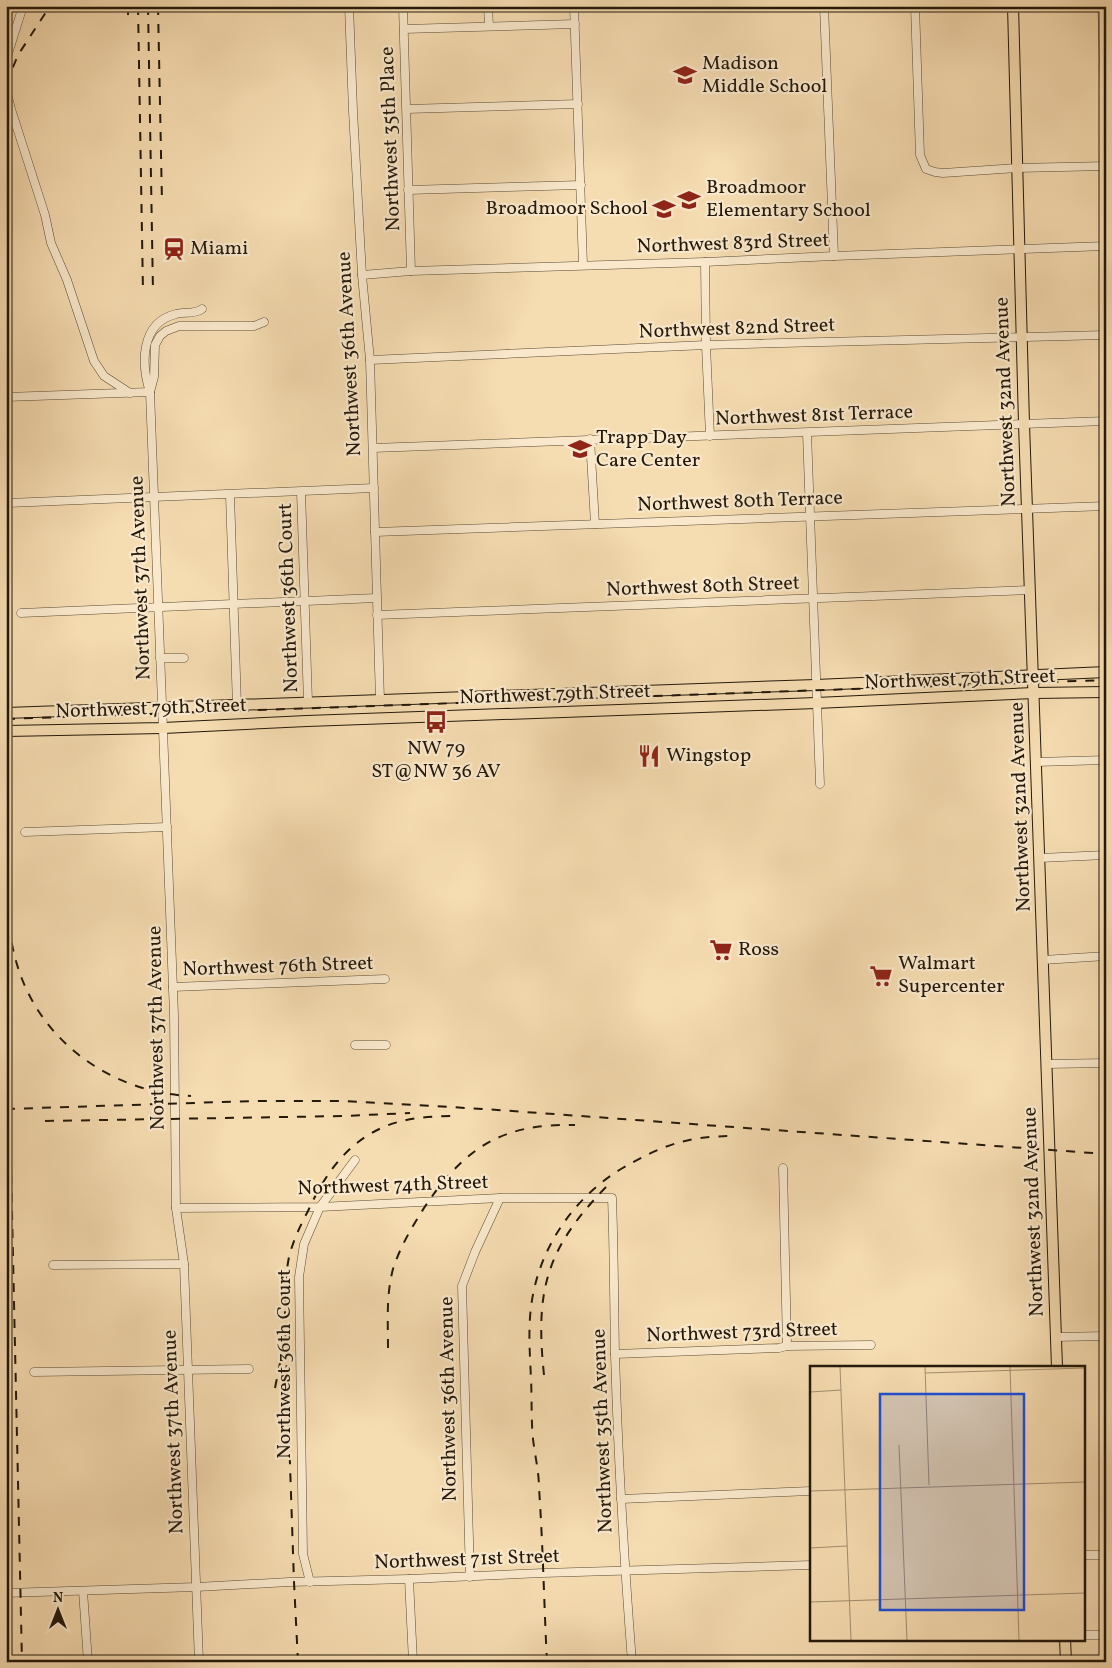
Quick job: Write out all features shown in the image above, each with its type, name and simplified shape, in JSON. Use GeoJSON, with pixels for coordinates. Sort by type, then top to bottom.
{"type":"FeatureCollection","features":[{"type":"Feature","properties":{"kind":"main road","name":"Northwest 32nd Avenue"},"geometry":{"type":"LineString","coordinates":[[1012,6],[1024,424],[1057,1366]]}},
{"type":"Feature","properties":{"kind":"main road","name":"Northwest 79th Street"},"geometry":{"type":"LineString","coordinates":[[6,713],[816,685],[1106,672]]}},
{"type":"Feature","properties":{"kind":"main road","name":"Northwest 79th Street"},"geometry":{"type":"LineString","coordinates":[[6,731],[163,728],[1034,693],[1106,692]]}},
{"type":"Feature","properties":{"kind":"main road"},"geometry":{"type":"LineString","coordinates":[[1065,1640],[1066,1662]]}},
{"type":"Feature","properties":{"kind":"street"},"geometry":{"type":"LineString","coordinates":[[6,60],[23,6]]}},
{"type":"Feature","properties":{"kind":"street","name":"Northwest 36th Avenue"},"geometry":{"type":"LineString","coordinates":[[349,6],[362,275],[370,360],[380,700]]}},
{"type":"Feature","properties":{"kind":"street","name":"Northwest 35th Place"},"geometry":{"type":"LineString","coordinates":[[403,6],[411,270]]}},
{"type":"Feature","properties":{"kind":"street"},"geometry":{"type":"LineString","coordinates":[[488,6],[489,26]]}},
{"type":"Feature","properties":{"kind":"street"},"geometry":{"type":"LineString","coordinates":[[574,6],[583,266]]}},
{"type":"Feature","properties":{"kind":"street"},"geometry":{"type":"LineString","coordinates":[[824,6],[834,256]]}},
{"type":"Feature","properties":{"kind":"street"},"geometry":{"type":"LineString","coordinates":[[915,6],[920,155],[926,169],[943,172],[1106,166]]}},
{"type":"Feature","properties":{"kind":"street"},"geometry":{"type":"LineString","coordinates":[[1102,6],[1106,124]]}},
{"type":"Feature","properties":{"kind":"street"},"geometry":{"type":"LineString","coordinates":[[404,29],[575,24]]}},
{"type":"Feature","properties":{"kind":"street"},"geometry":{"type":"LineString","coordinates":[[6,89],[45,215],[51,243],[67,280],[94,361],[104,376],[130,393]]}},
{"type":"Feature","properties":{"kind":"street"},"geometry":{"type":"LineString","coordinates":[[407,109],[578,104]]}},
{"type":"Feature","properties":{"kind":"street"},"geometry":{"type":"LineString","coordinates":[[408,190],[581,185]]}},
{"type":"Feature","properties":{"kind":"street","name":"Northwest 83rd Street"},"geometry":{"type":"LineString","coordinates":[[362,275],[411,270],[705,262],[1106,246]]}},
{"type":"Feature","properties":{"kind":"street"},"geometry":{"type":"LineString","coordinates":[[705,262],[710,436]]}},
{"type":"Feature","properties":{"kind":"street","name":"Northwest 37th Avenue"},"geometry":{"type":"LineString","coordinates":[[199,1662],[184,1264],[176,1208],[173,987],[150,392],[145,377],[145,353],[146,342],[159,323],[179,313],[196,312],[202,309]]}},
{"type":"Feature","properties":{"kind":"street","name":"Northwest 37th Avenue"},"geometry":{"type":"LineString","coordinates":[[150,392],[154,377],[155,345],[160,336],[166,331],[179,326],[254,326],[264,322]]}},
{"type":"Feature","properties":{"kind":"street","name":"Northwest 82nd Street"},"geometry":{"type":"LineString","coordinates":[[370,360],[706,345],[1106,334]]}},
{"type":"Feature","properties":{"kind":"street"},"geometry":{"type":"LineString","coordinates":[[6,397],[150,392]]}},
{"type":"Feature","properties":{"kind":"street","name":"Northwest 81st Terrace"},"geometry":{"type":"LineString","coordinates":[[373,448],[1106,421]]}},
{"type":"Feature","properties":{"kind":"street"},"geometry":{"type":"LineString","coordinates":[[807,433],[820,784]]}},
{"type":"Feature","properties":{"kind":"street"},"geometry":{"type":"LineString","coordinates":[[590,439],[595,524]]}},
{"type":"Feature","properties":{"kind":"street"},"geometry":{"type":"LineString","coordinates":[[8,503],[374,488]]}},
{"type":"Feature","properties":{"kind":"street","name":"Northwest 36th Court"},"geometry":{"type":"LineString","coordinates":[[301,492],[308,702]]}},
{"type":"Feature","properties":{"kind":"street"},"geometry":{"type":"LineString","coordinates":[[230,495],[232,605],[237,706]]}},
{"type":"Feature","properties":{"kind":"street","name":"Northwest 80th Terrace"},"geometry":{"type":"LineString","coordinates":[[375,532],[1027,507],[1106,506]]}},
{"type":"Feature","properties":{"kind":"street","name":"Northwest 80th Street"},"geometry":{"type":"LineString","coordinates":[[377,615],[813,600],[1030,590]]}},
{"type":"Feature","properties":{"kind":"street"},"geometry":{"type":"LineString","coordinates":[[21,613],[376,598]]}},
{"type":"Feature","properties":{"kind":"street"},"geometry":{"type":"LineString","coordinates":[[160,658],[184,658]]}},
{"type":"Feature","properties":{"kind":"street"},"geometry":{"type":"LineString","coordinates":[[1036,762],[1106,760]]}},
{"type":"Feature","properties":{"kind":"street"},"geometry":{"type":"LineString","coordinates":[[25,832],[167,827]]}},
{"type":"Feature","properties":{"kind":"street"},"geometry":{"type":"LineString","coordinates":[[1040,858],[1106,855]]}},
{"type":"Feature","properties":{"kind":"street"},"geometry":{"type":"LineString","coordinates":[[1043,960],[1106,956]]}},
{"type":"Feature","properties":{"kind":"street","name":"Northwest 76th Street"},"geometry":{"type":"LineString","coordinates":[[173,987],[385,979]]}},
{"type":"Feature","properties":{"kind":"street"},"geometry":{"type":"LineString","coordinates":[[355,1045],[386,1045]]}},
{"type":"Feature","properties":{"kind":"street"},"geometry":{"type":"LineString","coordinates":[[1047,1064],[1106,1063]]}},
{"type":"Feature","properties":{"kind":"street","name":"Northwest 36th Court"},"geometry":{"type":"LineString","coordinates":[[310,1582],[303,1554],[299,1277],[304,1244],[320,1206],[355,1160]]}},
{"type":"Feature","properties":{"kind":"street"},"geometry":{"type":"LineString","coordinates":[[783,1168],[787,1346]]}},
{"type":"Feature","properties":{"kind":"street","name":"Northwest 36th Avenue"},"geometry":{"type":"LineString","coordinates":[[470,1577],[462,1286],[475,1252],[500,1198]]}},
{"type":"Feature","properties":{"kind":"street","name":"Northwest 74th Street"},"geometry":{"type":"LineString","coordinates":[[176,1208],[320,1206],[500,1198],[612,1198]]}},
{"type":"Feature","properties":{"kind":"street","name":"Northwest 35th Avenue"},"geometry":{"type":"LineString","coordinates":[[612,1198],[615,1354],[621,1499],[632,1662]]}},
{"type":"Feature","properties":{"kind":"street"},"geometry":{"type":"LineString","coordinates":[[53,1265],[184,1264]]}},
{"type":"Feature","properties":{"kind":"street"},"geometry":{"type":"LineString","coordinates":[[1056,1337],[1106,1336]]}},
{"type":"Feature","properties":{"kind":"street","name":"Northwest 73rd Street"},"geometry":{"type":"LineString","coordinates":[[615,1354],[787,1346],[871,1345]]}},
{"type":"Feature","properties":{"kind":"street"},"geometry":{"type":"LineString","coordinates":[[34,1372],[249,1369]]}},
{"type":"Feature","properties":{"kind":"street"},"geometry":{"type":"LineString","coordinates":[[621,1499],[810,1491]]}},
{"type":"Feature","properties":{"kind":"street"},"geometry":{"type":"LineString","coordinates":[[1084,1555],[1106,1555]]}},
{"type":"Feature","properties":{"kind":"street","name":"Northwest 71st Street"},"geometry":{"type":"LineString","coordinates":[[6,1593],[810,1565]]}},
{"type":"Feature","properties":{"kind":"street"},"geometry":{"type":"LineString","coordinates":[[409,1579],[414,1662]]}},
{"type":"Feature","properties":{"kind":"street"},"geometry":{"type":"LineString","coordinates":[[83,1591],[88,1662]]}},
{"type":"Feature","properties":{"kind":"street"},"geometry":{"type":"LineString","coordinates":[[1084,1635],[1106,1635]]}},
{"type":"Feature","properties":{"kind":"railway"},"geometry":{"type":"LineString","coordinates":[[6,84],[18,55],[50,6]]}},
{"type":"Feature","properties":{"kind":"railway"},"geometry":{"type":"LineString","coordinates":[[128,6],[128,23]]}},
{"type":"Feature","properties":{"kind":"railway"},"geometry":{"type":"LineString","coordinates":[[138,6],[143,292]]}},
{"type":"Feature","properties":{"kind":"railway"},"geometry":{"type":"LineString","coordinates":[[148,6],[153,292]]}},
{"type":"Feature","properties":{"kind":"railway"},"geometry":{"type":"LineString","coordinates":[[158,6],[162,203]]}},
{"type":"Feature","properties":{"kind":"railway"},"geometry":{"type":"LineString","coordinates":[[6,719],[1106,680]]}},
{"type":"Feature","properties":{"kind":"railway"},"geometry":{"type":"LineString","coordinates":[[6,889],[10,935],[18,968],[34,1004],[49,1026],[68,1046],[112,1076],[137,1086],[164,1093],[191,1096]]}},
{"type":"Feature","properties":{"kind":"railway"},"geometry":{"type":"LineString","coordinates":[[6,941],[22,1662]]}},
{"type":"Feature","properties":{"kind":"railway"},"geometry":{"type":"LineString","coordinates":[[6,1109],[254,1101],[345,1101],[484,1109],[1106,1154]]}},
{"type":"Feature","properties":{"kind":"railway"},"geometry":{"type":"LineString","coordinates":[[45,1121],[344,1116],[410,1113]]}},
{"type":"Feature","properties":{"kind":"railway"},"geometry":{"type":"LineString","coordinates":[[298,1662],[285,1318],[286,1280],[291,1251],[322,1184],[339,1161],[360,1141],[386,1126],[403,1121],[430,1117],[458,1116]]}},
{"type":"Feature","properties":{"kind":"railway"},"geometry":{"type":"LineString","coordinates":[[388,1348],[388,1299],[393,1269],[399,1253],[424,1208],[454,1169],[487,1143],[506,1135],[526,1129],[575,1125]]}},
{"type":"Feature","properties":{"kind":"railway"},"geometry":{"type":"LineString","coordinates":[[547,1662],[539,1482],[532,1431],[530,1343],[531,1307],[541,1266],[560,1228],[587,1195],[603,1181],[621,1169],[662,1148],[689,1140],[735,1136]]}},
{"type":"Feature","properties":{"kind":"railway"},"geometry":{"type":"LineString","coordinates":[[544,1375],[541,1318],[549,1272],[558,1251],[570,1231],[586,1209],[606,1187]]}},
{"type":"Feature","properties":{"kind":"railway"},"geometry":{"type":"LineString","coordinates":[[275,1388],[282,1353]]}},
{"type":"Feature","properties":{"kind":"place","name":"Madison Middle School"},"geometry":{"type":"Point","coordinates":[685,75]}},
{"type":"Feature","properties":{"kind":"place","name":"Broadmoor Elementary School"},"geometry":{"type":"Point","coordinates":[689,200]}},
{"type":"Feature","properties":{"kind":"place","name":"Broadmoor School"},"geometry":{"type":"Point","coordinates":[664,209]}},
{"type":"Feature","properties":{"kind":"place","name":"Miami"},"geometry":{"type":"Point","coordinates":[174,249]}},
{"type":"Feature","properties":{"kind":"place","name":"Trapp Day Care Center"},"geometry":{"type":"Point","coordinates":[580,449]}},
{"type":"Feature","properties":{"kind":"place","name":"NW 79 ST@NW 36 AV"},"geometry":{"type":"Point","coordinates":[436,722]}},
{"type":"Feature","properties":{"kind":"place","name":"Wingstop"},"geometry":{"type":"Point","coordinates":[649,756]}},
{"type":"Feature","properties":{"kind":"place","name":"Ross"},"geometry":{"type":"Point","coordinates":[721,950]}},
{"type":"Feature","properties":{"kind":"place","name":"Walmart Supercenter"},"geometry":{"type":"Point","coordinates":[881,976]}}]}
